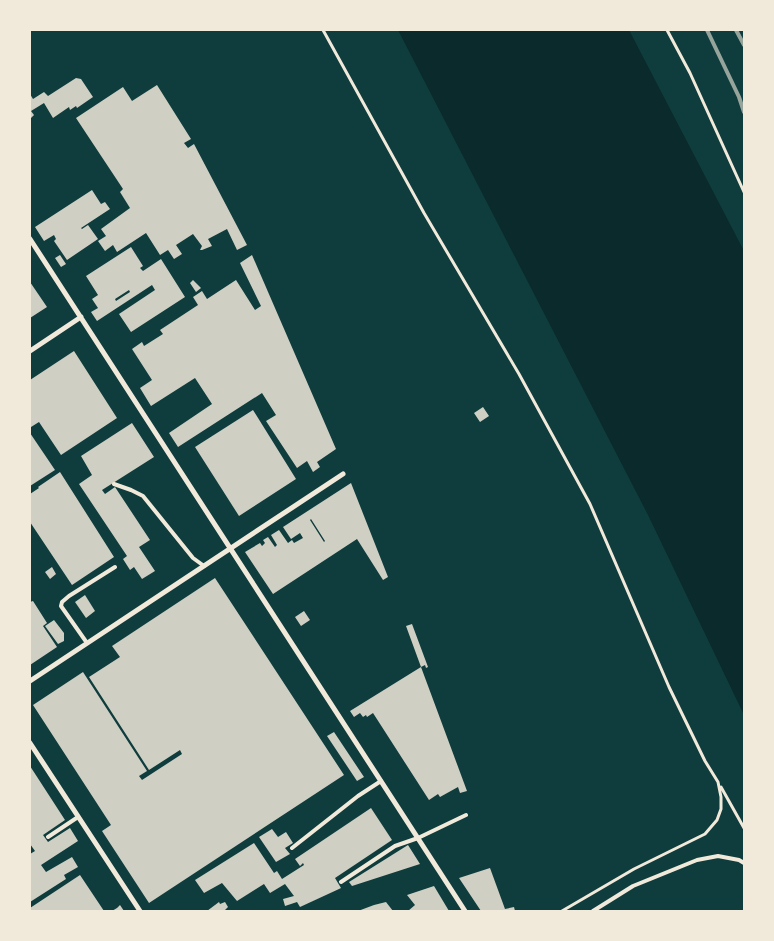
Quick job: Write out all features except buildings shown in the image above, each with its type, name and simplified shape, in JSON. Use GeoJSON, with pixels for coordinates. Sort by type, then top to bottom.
{"type":"FeatureCollection","features":[{"type":"Feature","properties":{"kind":"street"},"geometry":{"type":"LineString","coordinates":[[30,239],[465,911]]}},
{"type":"Feature","properties":{"kind":"street"},"geometry":{"type":"LineString","coordinates":[[30,351],[81,317]]}},
{"type":"Feature","properties":{"kind":"street"},"geometry":{"type":"LineString","coordinates":[[30,681],[343,474]]}},
{"type":"Feature","properties":{"kind":"street"},"geometry":{"type":"LineString","coordinates":[[30,743],[140,911]]}},
{"type":"Feature","properties":{"kind":"lane"},"geometry":{"type":"LineString","coordinates":[[114,484],[143,496],[192,558],[204,566]]}},
{"type":"Feature","properties":{"kind":"lane"},"geometry":{"type":"LineString","coordinates":[[87,643],[60,606],[70,596],[116,567]]}},
{"type":"Feature","properties":{"kind":"lane"},"geometry":{"type":"LineString","coordinates":[[292,848],[358,796],[381,781]]}},
{"type":"Feature","properties":{"kind":"lane"},"geometry":{"type":"LineString","coordinates":[[341,882],[395,846],[418,838],[466,815]]}},
{"type":"Feature","properties":{"kind":"lane"},"geometry":{"type":"LineString","coordinates":[[48,837],[78,817]]}},
{"type":"Feature","properties":{"kind":"lane"},"geometry":{"type":"LineString","coordinates":[[594,911],[633,886],[697,860],[718,856],[739,860],[744,864]]}},
{"type":"Feature","properties":{"kind":"path"},"geometry":{"type":"LineString","coordinates":[[323,30],[424,213],[519,374],[590,504],[669,688],[705,761],[744,828]]}},
{"type":"Feature","properties":{"kind":"path"},"geometry":{"type":"LineString","coordinates":[[667,30],[690,74],[744,192]]}},
{"type":"Feature","properties":{"kind":"path"},"geometry":{"type":"LineString","coordinates":[[562,911],[634,869],[705,834],[717,820],[721,809],[718,782]]}},
{"type":"Feature","properties":{"kind":"water"},"geometry":{"type":"Polygon","coordinates":[[[398,30],[629,30],[744,251],[744,715],[648,515],[398,30]]]}},
{"type":"Feature","properties":{"kind":"railway"},"geometry":{"type":"LineString","coordinates":[[707,30],[739,97],[744,112]]}},
{"type":"Feature","properties":{"kind":"railway"},"geometry":{"type":"LineString","coordinates":[[736,30],[744,45]]}}]}
